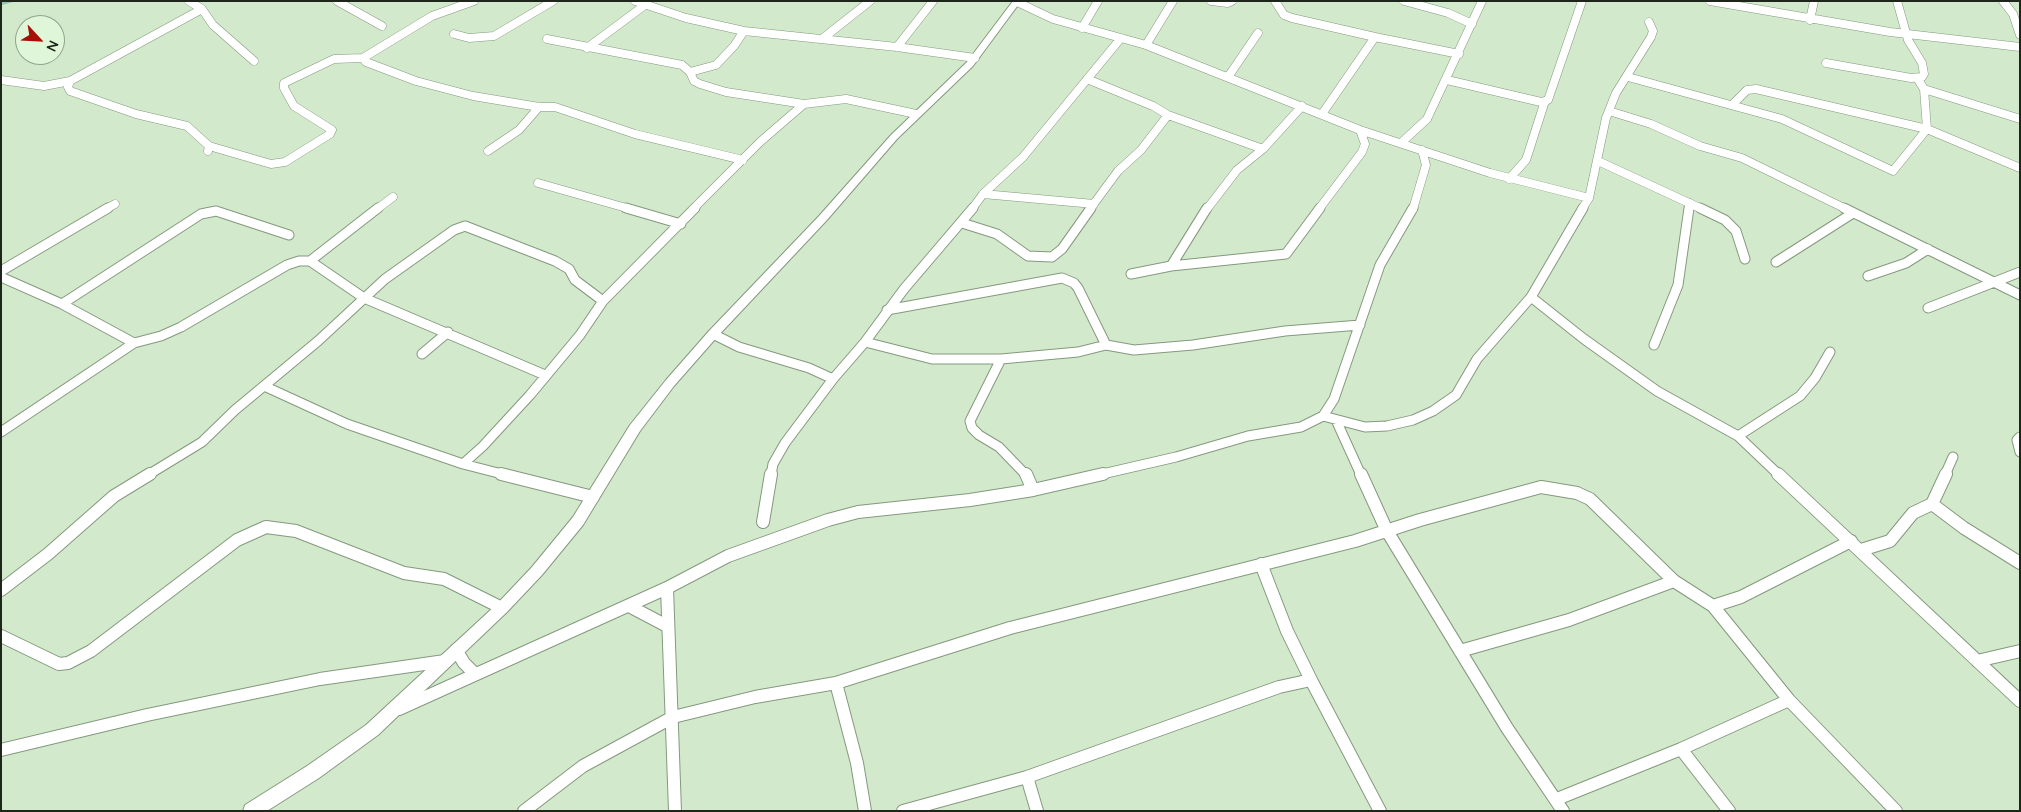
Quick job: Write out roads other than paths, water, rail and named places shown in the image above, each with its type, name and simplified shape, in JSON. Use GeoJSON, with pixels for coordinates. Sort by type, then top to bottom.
{"type":"FeatureCollection","features":[{"type":"Feature","properties":{"kind":"street"},"geometry":{"type":"LineString","coordinates":[[189,1],[202,9],[212,25],[254,61]]}},
{"type":"Feature","properties":{"kind":"street"},"geometry":{"type":"LineString","coordinates":[[338,1],[382,26]]}},
{"type":"Feature","properties":{"kind":"street"},"geometry":{"type":"LineString","coordinates":[[70,81],[68,87],[70,91],[136,114],[187,126],[208,149],[271,164],[285,162],[330,134],[332,130],[306,116],[294,106],[284,88],[284,83],[334,60],[344,57],[363,58],[432,16],[474,1]]}},
{"type":"Feature","properties":{"kind":"street"},"geometry":{"type":"LineString","coordinates":[[454,34],[469,38],[494,36],[553,1]]}},
{"type":"Feature","properties":{"kind":"street"},"geometry":{"type":"LineString","coordinates":[[635,1],[686,18],[744,31],[897,47],[975,58]]}},
{"type":"Feature","properties":{"kind":"street"},"geometry":{"type":"LineString","coordinates":[[822,39],[870,1]]}},
{"type":"Feature","properties":{"kind":"street"},"geometry":{"type":"LineString","coordinates":[[897,47],[933,1]]}},
{"type":"Feature","properties":{"kind":"street"},"geometry":{"type":"LineString","coordinates":[[250,811],[353,744],[391,713],[502,608],[558,546],[593,497],[640,422],[713,334],[823,218],[867,165],[916,114],[952,84],[975,58],[1017,1],[1043,16],[1146,45],[1360,130],[1509,179],[1588,198]]}},
{"type":"Feature","properties":{"kind":"street"},"geometry":{"type":"LineString","coordinates":[[1082,28],[1098,1]]}},
{"type":"Feature","properties":{"kind":"street"},"geometry":{"type":"LineString","coordinates":[[1146,45],[1173,1]]}},
{"type":"Feature","properties":{"kind":"street"},"geometry":{"type":"LineString","coordinates":[[1211,1],[1228,4],[1232,1]]}},
{"type":"Feature","properties":{"kind":"street"},"geometry":{"type":"LineString","coordinates":[[1275,1],[1284,15],[1292,18],[1459,54]]}},
{"type":"Feature","properties":{"kind":"street"},"geometry":{"type":"LineString","coordinates":[[1404,1],[1448,13],[1472,24]]}},
{"type":"Feature","properties":{"kind":"street"},"geometry":{"type":"LineString","coordinates":[[1401,143],[1427,119],[1447,80],[1482,1]]}},
{"type":"Feature","properties":{"kind":"street"},"geometry":{"type":"LineString","coordinates":[[1509,179],[1526,160],[1561,58],[1580,13],[1582,1]]}},
{"type":"Feature","properties":{"kind":"street"},"geometry":{"type":"LineString","coordinates":[[1710,1],[1810,20],[1906,35],[2020,46]]}},
{"type":"Feature","properties":{"kind":"street"},"geometry":{"type":"LineString","coordinates":[[1810,20],[1814,1]]}},
{"type":"Feature","properties":{"kind":"street"},"geometry":{"type":"LineString","coordinates":[[1826,63],[1918,78],[1924,74],[1922,63],[1906,35],[1897,1]]}},
{"type":"Feature","properties":{"kind":"street"},"geometry":{"type":"LineString","coordinates":[[2003,1],[2013,14],[2020,35]]}},
{"type":"Feature","properties":{"kind":"street"},"geometry":{"type":"LineString","coordinates":[[587,48],[645,5]]}},
{"type":"Feature","properties":{"kind":"street"},"geometry":{"type":"LineString","coordinates":[[1,80],[44,86],[70,81],[143,44],[167,27],[202,9]]}},
{"type":"Feature","properties":{"kind":"street"},"geometry":{"type":"LineString","coordinates":[[1323,416],[1364,427],[1387,426],[1413,420],[1446,404],[1456,395],[1477,359],[1531,297],[1588,198],[1609,111],[1616,93],[1651,37],[1653,31],[1649,22]]}},
{"type":"Feature","properties":{"kind":"street"},"geometry":{"type":"LineString","coordinates":[[690,72],[716,64],[734,46],[744,31]]}},
{"type":"Feature","properties":{"kind":"street"},"geometry":{"type":"LineString","coordinates":[[1228,77],[1258,33]]}},
{"type":"Feature","properties":{"kind":"street"},"geometry":{"type":"LineString","coordinates":[[1322,114],[1375,37]]}},
{"type":"Feature","properties":{"kind":"street"},"geometry":{"type":"LineString","coordinates":[[763,522],[773,464],[833,379],[865,342],[888,310],[962,223],[983,194],[1023,157],[1058,112],[1121,38]]}},
{"type":"Feature","properties":{"kind":"street"},"geometry":{"type":"LineString","coordinates":[[547,39],[682,65],[690,72],[694,81],[726,92],[804,104],[846,99],[916,114]]}},
{"type":"Feature","properties":{"kind":"street"},"geometry":{"type":"LineString","coordinates":[[363,58],[366,62],[416,81],[474,96],[539,107],[555,107],[635,134],[743,160]]}},
{"type":"Feature","properties":{"kind":"street"},"geometry":{"type":"LineString","coordinates":[[1628,76],[1782,119],[1893,171],[1927,129],[1924,89],[1918,78]]}},
{"type":"Feature","properties":{"kind":"street"},"geometry":{"type":"LineString","coordinates":[[1087,80],[1154,106],[1168,115],[1263,149]]}},
{"type":"Feature","properties":{"kind":"street"},"geometry":{"type":"LineString","coordinates":[[1447,80],[1545,102]]}},
{"type":"Feature","properties":{"kind":"street"},"geometry":{"type":"LineString","coordinates":[[1733,104],[1747,90],[1756,89],[1927,129],[2020,168]]}},
{"type":"Feature","properties":{"kind":"street"},"geometry":{"type":"LineString","coordinates":[[1924,89],[2020,120]]}},
{"type":"Feature","properties":{"kind":"street"},"geometry":{"type":"LineString","coordinates":[[464,464],[510,418],[580,335],[603,301],[743,160],[804,104]]}},
{"type":"Feature","properties":{"kind":"street"},"geometry":{"type":"LineString","coordinates":[[1171,266],[1190,231],[1227,181],[1237,170],[1263,149],[1302,106]]}},
{"type":"Feature","properties":{"kind":"street"},"geometry":{"type":"LineString","coordinates":[[488,151],[519,130],[539,107]]}},
{"type":"Feature","properties":{"kind":"street"},"geometry":{"type":"LineString","coordinates":[[1609,111],[1651,124],[1700,146],[1742,158],[2020,295]]}},
{"type":"Feature","properties":{"kind":"street"},"geometry":{"type":"LineString","coordinates":[[962,223],[997,234],[1028,256],[1048,258],[1062,250],[1118,171],[1141,150],[1168,115]]}},
{"type":"Feature","properties":{"kind":"street"},"geometry":{"type":"LineString","coordinates":[[1131,274],[1171,266],[1286,254],[1362,152],[1364,144],[1360,130]]}},
{"type":"Feature","properties":{"kind":"street"},"geometry":{"type":"LineString","coordinates":[[391,713],[629,606],[728,556],[828,520],[858,512],[970,500],[1033,490],[1176,457],[1248,436],[1301,427],[1323,416],[1334,399],[1380,265],[1412,213],[1426,165],[1422,150]]}},
{"type":"Feature","properties":{"kind":"street"},"geometry":{"type":"LineString","coordinates":[[1598,161],[1690,203],[1733,227],[1741,241],[1745,259]]}},
{"type":"Feature","properties":{"kind":"street"},"geometry":{"type":"LineString","coordinates":[[538,183],[681,224]]}},
{"type":"Feature","properties":{"kind":"street"},"geometry":{"type":"LineString","coordinates":[[983,194],[1094,204]]}},
{"type":"Feature","properties":{"kind":"street"},"geometry":{"type":"LineString","coordinates":[[1,432],[6,422],[134,343],[161,336],[181,327],[287,264],[310,261],[393,197]]}},
{"type":"Feature","properties":{"kind":"street"},"geometry":{"type":"LineString","coordinates":[[1654,345],[1678,286],[1690,203]]}},
{"type":"Feature","properties":{"kind":"street"},"geometry":{"type":"LineString","coordinates":[[1,271],[115,204]]}},
{"type":"Feature","properties":{"kind":"street"},"geometry":{"type":"LineString","coordinates":[[62,304],[201,214],[216,210],[289,236]]}},
{"type":"Feature","properties":{"kind":"street"},"geometry":{"type":"LineString","coordinates":[[1776,262],[1853,212]]}},
{"type":"Feature","properties":{"kind":"street"},"geometry":{"type":"LineString","coordinates":[[1,590],[48,554],[114,496],[202,442],[235,410],[364,298],[414,257],[454,230],[465,226],[564,266],[584,288],[603,301]]}},
{"type":"Feature","properties":{"kind":"street"},"geometry":{"type":"LineString","coordinates":[[1868,276],[1906,263],[1928,249]]}},
{"type":"Feature","properties":{"kind":"street"},"geometry":{"type":"LineString","coordinates":[[310,261],[364,298],[448,332],[545,375]]}},
{"type":"Feature","properties":{"kind":"street"},"geometry":{"type":"LineString","coordinates":[[1928,308],[2020,272]]}},
{"type":"Feature","properties":{"kind":"street"},"geometry":{"type":"LineString","coordinates":[[1,277],[62,304],[134,343]]}},
{"type":"Feature","properties":{"kind":"street"},"geometry":{"type":"LineString","coordinates":[[888,310],[1062,278],[1074,283],[1078,288],[1106,345]]}},
{"type":"Feature","properties":{"kind":"street"},"geometry":{"type":"LineString","coordinates":[[1531,297],[1584,339],[1658,391],[1738,436],[2020,701]]}},
{"type":"Feature","properties":{"kind":"street"},"geometry":{"type":"LineString","coordinates":[[865,342],[932,360],[1001,359],[1078,352],[1106,345],[1134,350],[1192,345],[1235,337],[1285,331],[1360,325]]}},
{"type":"Feature","properties":{"kind":"street"},"geometry":{"type":"LineString","coordinates":[[422,354],[448,332]]}},
{"type":"Feature","properties":{"kind":"street"},"geometry":{"type":"LineString","coordinates":[[713,334],[739,347],[809,368],[833,379]]}},
{"type":"Feature","properties":{"kind":"street"},"geometry":{"type":"LineString","coordinates":[[1738,436],[1800,396],[1815,378],[1830,352]]}},
{"type":"Feature","properties":{"kind":"street"},"geometry":{"type":"LineString","coordinates":[[1001,359],[970,421],[972,428],[979,435],[999,447],[1025,472],[1033,490]]}},
{"type":"Feature","properties":{"kind":"street"},"geometry":{"type":"LineString","coordinates":[[264,386],[347,424],[464,464],[593,497]]}},
{"type":"Feature","properties":{"kind":"street"},"geometry":{"type":"LineString","coordinates":[[1336,420],[1386,531],[1507,728],[1560,805],[1789,700]]}},
{"type":"Feature","properties":{"kind":"street"},"geometry":{"type":"LineString","coordinates":[[2020,437],[2017,440],[2020,452]]}},
{"type":"Feature","properties":{"kind":"street"},"geometry":{"type":"LineString","coordinates":[[1861,550],[1890,541],[1897,535],[1913,513],[1932,504],[1953,457]]}},
{"type":"Feature","properties":{"kind":"street"},"geometry":{"type":"LineString","coordinates":[[524,811],[583,766],[673,717],[755,697],[836,683],[1010,628],[1355,541],[1471,508],[1524,490],[1541,487],[1557,488],[1577,493],[1590,499],[1674,581],[1713,606],[1789,700],[1896,811]]}},
{"type":"Feature","properties":{"kind":"street"},"geometry":{"type":"LineString","coordinates":[[1932,504],[2020,563]]}},
{"type":"Feature","properties":{"kind":"street"},"geometry":{"type":"LineString","coordinates":[[1,636],[59,664],[68,663],[91,651],[194,570],[237,540],[266,527],[296,531],[404,573],[444,579],[502,608]]}},
{"type":"Feature","properties":{"kind":"street"},"geometry":{"type":"LineString","coordinates":[[1713,606],[1741,598],[1851,541]]}},
{"type":"Feature","properties":{"kind":"street"},"geometry":{"type":"LineString","coordinates":[[1261,564],[1276,598],[1287,631],[1380,811]]}},
{"type":"Feature","properties":{"kind":"street"},"geometry":{"type":"LineString","coordinates":[[1460,651],[1569,620],[1674,581]]}},
{"type":"Feature","properties":{"kind":"street"},"geometry":{"type":"LineString","coordinates":[[667,588],[667,626],[673,717],[676,811]]}},
{"type":"Feature","properties":{"kind":"street"},"geometry":{"type":"LineString","coordinates":[[629,606],[667,626]]}},
{"type":"Feature","properties":{"kind":"street"},"geometry":{"type":"LineString","coordinates":[[456,650],[464,664],[475,674]]}},
{"type":"Feature","properties":{"kind":"street"},"geometry":{"type":"LineString","coordinates":[[1977,661],[2020,650]]}},
{"type":"Feature","properties":{"kind":"street"},"geometry":{"type":"LineString","coordinates":[[1,750],[147,715],[320,679],[445,661]]}},
{"type":"Feature","properties":{"kind":"street"},"geometry":{"type":"LineString","coordinates":[[903,811],[1027,777],[1279,687],[1311,680]]}},
{"type":"Feature","properties":{"kind":"street"},"geometry":{"type":"LineString","coordinates":[[836,683],[857,763],[865,811]]}},
{"type":"Feature","properties":{"kind":"street"},"geometry":{"type":"LineString","coordinates":[[1681,749],[1729,811]]}},
{"type":"Feature","properties":{"kind":"street"},"geometry":{"type":"LineString","coordinates":[[1027,777],[1037,811]]}},
{"type":"Feature","properties":{"kind":"waterway"},"geometry":{"type":"LineString","coordinates":[[1,4],[12,1]]}}]}
